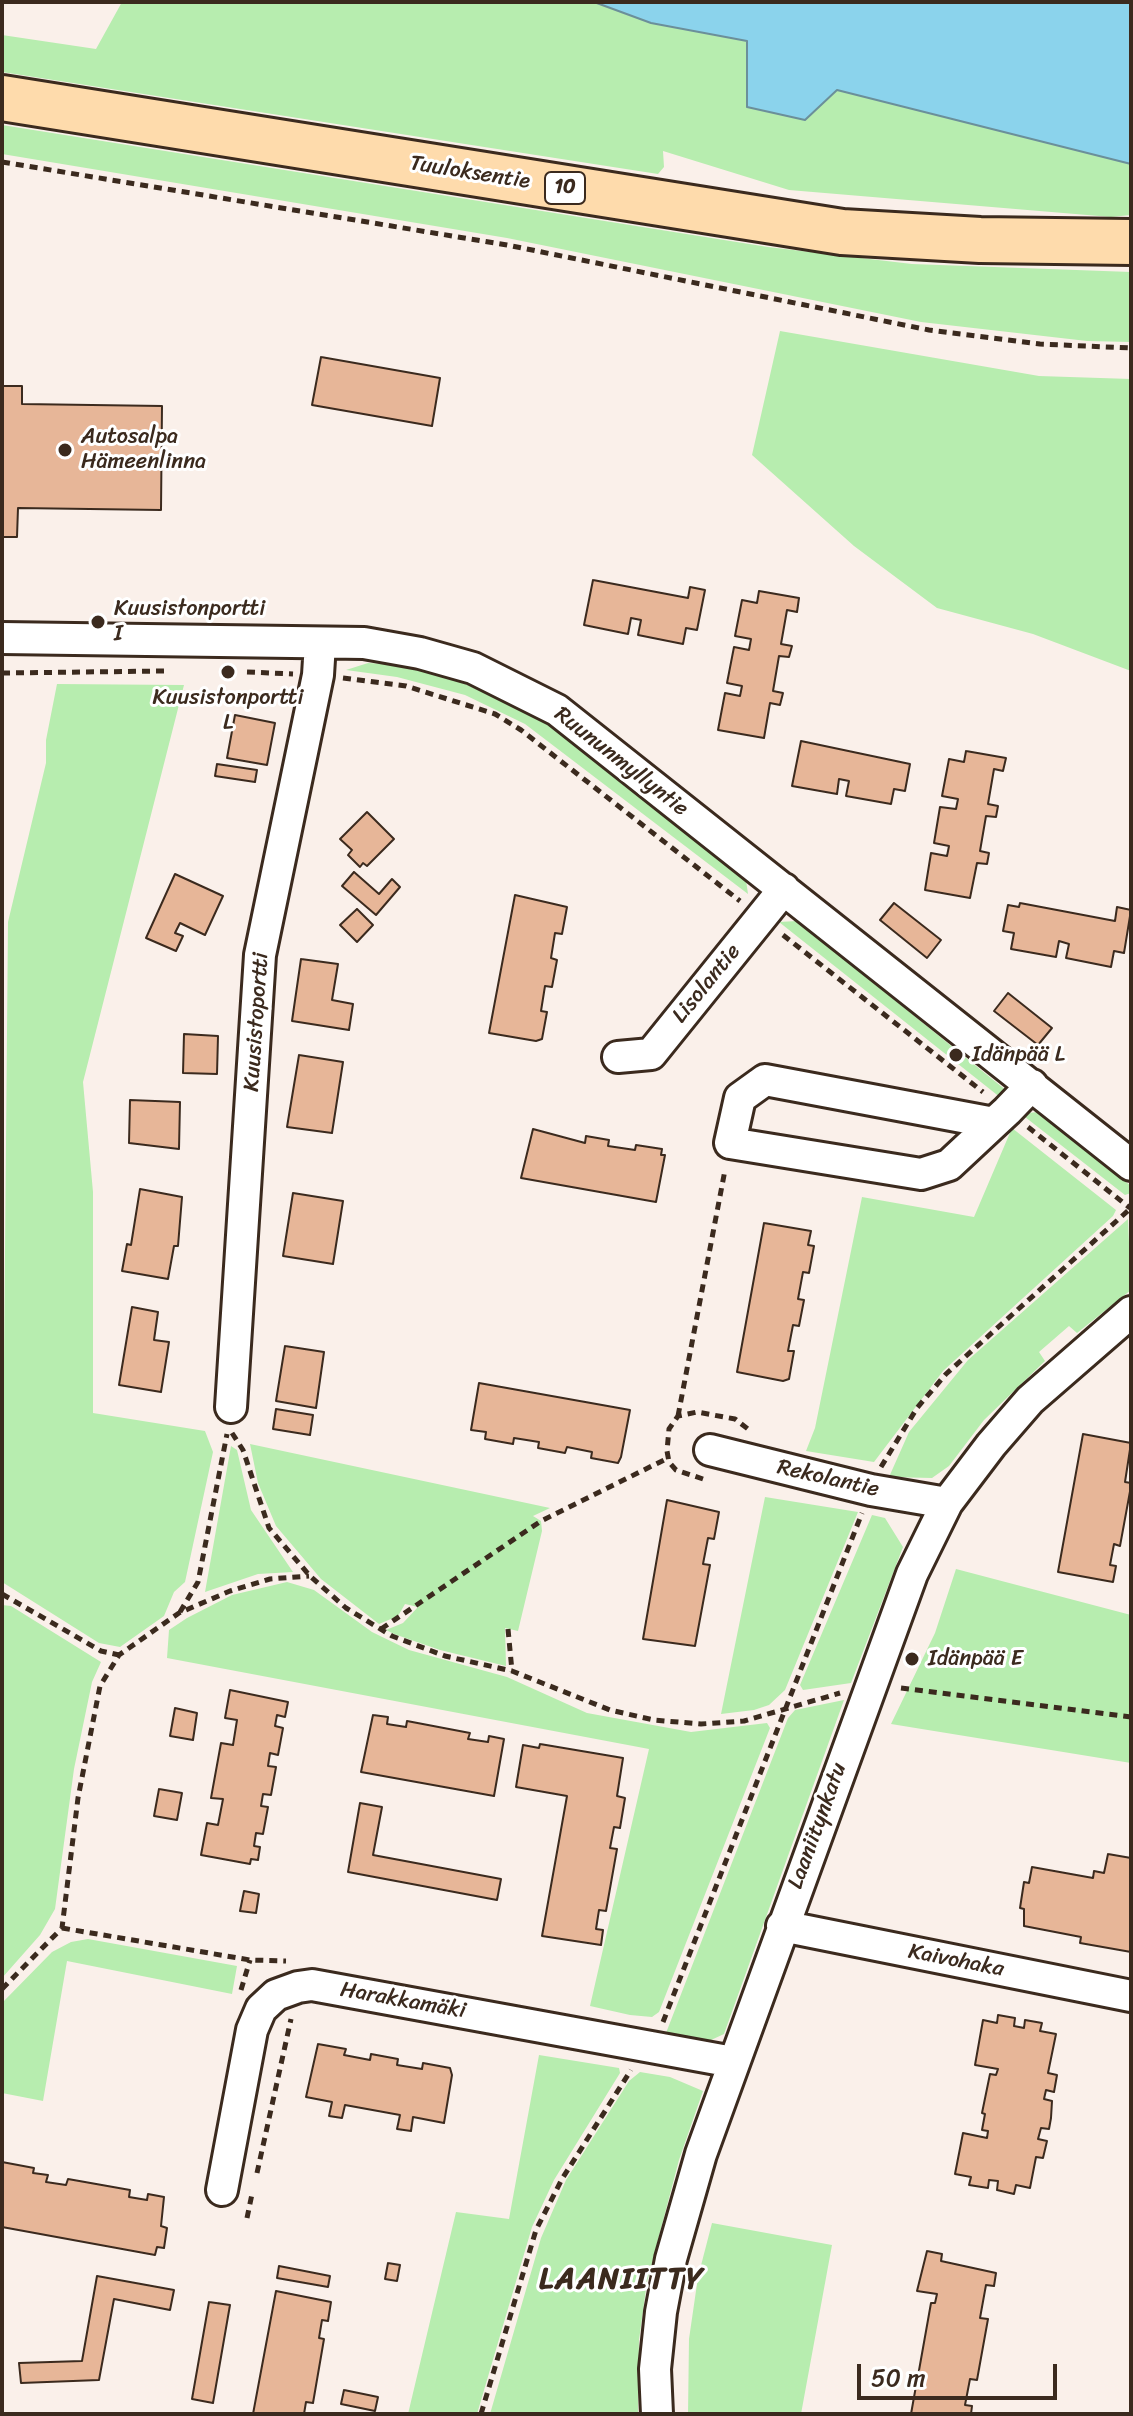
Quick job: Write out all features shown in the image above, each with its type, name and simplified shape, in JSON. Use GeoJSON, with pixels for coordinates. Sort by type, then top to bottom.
{"type":"FeatureCollection","features":[{"type":"Feature","properties":{"kind":"highway","name":"Tuuloksentie"},"geometry":{"type":"LineString","coordinates":[[2,98],[842,232],[1131,242]]}},
{"type":"Feature","properties":{"kind":"street","name":"Ruununmyllyntie"},"geometry":{"type":"LineString","coordinates":[[2,638],[364,643],[420,653],[473,668],[557,710],[1131,1165]]}},
{"type":"Feature","properties":{"kind":"street","name":"Kuusistoportti"},"geometry":{"type":"LineString","coordinates":[[231,1407],[260,955],[318,675],[320,643]]}},
{"type":"Feature","properties":{"kind":"street","name":"Lisolantie"},"geometry":{"type":"LineString","coordinates":[[618,1057],[651,1054],[784,889]]}},
{"type":"Feature","properties":{"kind":"street"},"geometry":{"type":"LineString","coordinates":[[1000,1117],[765,1080],[740,1098],[730,1143],[921,1174],[949,1165],[1000,1117],[1032,1085]]}},
{"type":"Feature","properties":{"kind":"street","name":"Laaniitynkatu"},"geometry":{"type":"LineString","coordinates":[[657,2414],[655,2369],[671,2259],[701,2154],[866,1693],[917,1562],[947,1503],[1030,1400],[1131,1312]]}},
{"type":"Feature","properties":{"kind":"street","name":"Rekolantie"},"geometry":{"type":"LineString","coordinates":[[710,1450],[871,1490],[947,1503]]}},
{"type":"Feature","properties":{"kind":"street","name":"Kaivohaka"},"geometry":{"type":"LineString","coordinates":[[782,1926],[1131,1996]]}},
{"type":"Feature","properties":{"kind":"street","name":"Harakkamäki"},"geometry":{"type":"LineString","coordinates":[[222,2190],[252,2030],[261,2009],[276,1995],[298,1987],[312,1985],[733,2062]]}},
{"type":"Feature","properties":{"kind":"path"},"geometry":{"type":"LineString","coordinates":[[2,162],[507,245],[929,330],[1040,344],[1131,348]]}},
{"type":"Feature","properties":{"kind":"path"},"geometry":{"type":"LineString","coordinates":[[2,673],[89,674],[175,669]]}},
{"type":"Feature","properties":{"kind":"path"},"geometry":{"type":"LineString","coordinates":[[243,672],[318,675],[406,686],[495,714],[521,730],[761,917],[1000,1117],[1131,1208],[946,1374],[892,1444],[871,1490],[669,2006],[649,2045],[562,2179],[536,2230],[481,2414]]}},
{"type":"Feature","properties":{"kind":"path"},"geometry":{"type":"LineString","coordinates":[[678,1416],[730,1143]]}},
{"type":"Feature","properties":{"kind":"path"},"geometry":{"type":"LineString","coordinates":[[179,1613],[198,1582],[228,1427],[243,1450],[269,1528],[310,1576],[346,1608],[381,1629],[445,1656],[512,1671],[610,1710],[654,1720],[701,1724],[744,1721],[833,1693],[866,1693]]}},
{"type":"Feature","properties":{"kind":"path"},"geometry":{"type":"LineString","coordinates":[[381,1629],[541,1521],[668,1458]]}},
{"type":"Feature","properties":{"kind":"path"},"geometry":{"type":"LineString","coordinates":[[2,1989],[62,1928],[78,1798],[100,1686],[119,1655],[179,1613],[270,1579],[310,1576]]}},
{"type":"Feature","properties":{"kind":"path"},"geometry":{"type":"LineString","coordinates":[[2,1594],[101,1651],[119,1655]]}},
{"type":"Feature","properties":{"kind":"path"},"geometry":{"type":"LineString","coordinates":[[508,1629],[512,1671]]}},
{"type":"Feature","properties":{"kind":"path"},"geometry":{"type":"LineString","coordinates":[[901,1688],[1131,1717]]}},
{"type":"Feature","properties":{"kind":"path"},"geometry":{"type":"LineString","coordinates":[[62,1928],[218,1955]]}},
{"type":"Feature","properties":{"kind":"path"},"geometry":{"type":"LineString","coordinates":[[256,2175],[288,2028],[297,2010]]}},
{"type":"Feature","properties":{"kind":"path"},"geometry":{"type":"LineString","coordinates":[[247,2218],[253,2189]]}},
{"type":"Feature","properties":{"kind":"green space"},"geometry":{"type":"Polygon","coordinates":[[[122,2],[594,2],[651,23],[747,41],[747,106],[837,90],[1131,164],[1131,215],[1111,217],[789,190],[663,151],[664,167],[658,174],[2,72],[2,35],[96,49],[122,2]]]}},
{"type":"Feature","properties":{"kind":"green space"},"geometry":{"type":"Polygon","coordinates":[[[2,125],[768,247],[912,264],[1131,272],[1131,342],[1087,341],[921,322],[507,238],[2,154],[2,125]]]}},
{"type":"Feature","properties":{"kind":"green space"},"geometry":{"type":"Polygon","coordinates":[[[780,331],[1039,376],[1131,379],[1131,671],[1033,634],[937,608],[854,546],[752,455],[780,331]]]}},
{"type":"Feature","properties":{"kind":"green space"},"geometry":{"type":"Polygon","coordinates":[[[368,663],[401,665],[449,677],[524,710],[550,726],[746,880],[748,894],[525,724],[465,695],[397,677],[346,670],[368,663]]]}},
{"type":"Feature","properties":{"kind":"green space"},"geometry":{"type":"Polygon","coordinates":[[[57,684],[184,685],[83,1082],[93,1192],[93,1413],[205,1431],[213,1452],[185,1582],[174,1592],[164,1616],[120,1647],[99,1643],[2,1582],[8,922],[46,763],[46,740],[57,684]]]}},
{"type":"Feature","properties":{"kind":"green space"},"geometry":{"type":"Polygon","coordinates":[[[797,921],[1007,1091],[1001,1098],[779,922],[797,921]]]}},
{"type":"Feature","properties":{"kind":"green space"},"geometry":{"type":"Polygon","coordinates":[[[1038,1112],[1131,1186],[1131,1193],[1125,1195],[1025,1117],[1028,1113],[1038,1112]]]}},
{"type":"Feature","properties":{"kind":"green space"},"geometry":{"type":"Polygon","coordinates":[[[1012,1128],[1116,1210],[1113,1216],[943,1371],[874,1462],[806,1451],[815,1428],[862,1197],[974,1217],[1012,1128]]]}},
{"type":"Feature","properties":{"kind":"green space"},"geometry":{"type":"Polygon","coordinates":[[[1128,1219],[1131,1290],[1077,1333],[1069,1326],[1039,1352],[1045,1361],[984,1420],[949,1466],[932,1478],[889,1477],[909,1432],[968,1360],[1128,1219]]]}},
{"type":"Feature","properties":{"kind":"green space"},"geometry":{"type":"Polygon","coordinates":[[[250,1444],[550,1508],[533,1516],[541,1521],[542,1531],[518,1631],[505,1628],[506,1666],[440,1650],[394,1634],[386,1630],[403,1623],[418,1607],[405,1604],[398,1616],[379,1624],[321,1579],[276,1526],[258,1483],[250,1444]]]}},
{"type":"Feature","properties":{"kind":"green space"},"geometry":{"type":"Polygon","coordinates":[[[231,1446],[237,1450],[251,1510],[293,1572],[258,1574],[205,1592],[231,1446]]]}},
{"type":"Feature","properties":{"kind":"green space"},"geometry":{"type":"Polygon","coordinates":[[[765,1497],[858,1512],[785,1690],[769,1705],[721,1714],[765,1497]]]}},
{"type":"Feature","properties":{"kind":"green space"},"geometry":{"type":"Polygon","coordinates":[[[872,1515],[885,1518],[903,1547],[851,1683],[803,1690],[800,1685],[872,1515]]]}},
{"type":"Feature","properties":{"kind":"green space"},"geometry":{"type":"Polygon","coordinates":[[[956,1569],[1131,1615],[1131,1763],[891,1724],[935,1633],[956,1569]]]}},
{"type":"Feature","properties":{"kind":"green space"},"geometry":{"type":"Polygon","coordinates":[[[287,1582],[314,1590],[372,1632],[409,1650],[507,1677],[587,1713],[691,1732],[767,1723],[770,1728],[659,2012],[652,2017],[590,2006],[649,1749],[167,1658],[169,1630],[187,1618],[232,1595],[287,1582]]]}},
{"type":"Feature","properties":{"kind":"green space"},"geometry":{"type":"Polygon","coordinates":[[[2,1605],[11,1606],[101,1662],[92,1682],[74,1769],[55,1909],[40,1935],[2,1978],[2,1605]]]}},
{"type":"Feature","properties":{"kind":"green space"},"geometry":{"type":"Polygon","coordinates":[[[844,1700],[724,2034],[709,2041],[666,2033],[788,1718],[795,1710],[844,1700]]]}},
{"type":"Feature","properties":{"kind":"green space"},"geometry":{"type":"Polygon","coordinates":[[[88,1939],[237,1966],[232,1994],[67,1961],[43,2101],[2,2093],[2,2003],[52,1952],[71,1942],[88,1939]]]}},
{"type":"Feature","properties":{"kind":"green space"},"geometry":{"type":"Polygon","coordinates":[[[539,2055],[619,2068],[620,2073],[554,2180],[532,2227],[477,2414],[408,2414],[456,2212],[509,2219],[539,2055]]]}},
{"type":"Feature","properties":{"kind":"green space"},"geometry":{"type":"Polygon","coordinates":[[[640,2072],[670,2077],[703,2091],[679,2160],[647,2282],[639,2340],[638,2414],[490,2414],[541,2238],[566,2180],[629,2081],[640,2072]]]}},
{"type":"Feature","properties":{"kind":"green space"},"geometry":{"type":"Polygon","coordinates":[[[712,2223],[832,2245],[801,2414],[688,2414],[689,2339],[698,2277],[712,2223]]]}},
{"type":"Feature","properties":{"kind":"water"},"geometry":{"type":"Polygon","coordinates":[[[594,2],[1131,2],[1131,164],[837,90],[805,120],[747,107],[747,41],[651,23],[594,2]]]}},
{"type":"Feature","properties":{"kind":"building"},"geometry":{"type":"Polygon","coordinates":[[[321,357],[440,378],[432,426],[312,405],[321,357]]]}},
{"type":"Feature","properties":{"kind":"building"},"geometry":{"type":"Polygon","coordinates":[[[2,386],[22,386],[22,404],[162,406],[161,510],[18,508],[17,537],[2,537],[2,386]]]}},
{"type":"Feature","properties":{"kind":"building"},"geometry":{"type":"Polygon","coordinates":[[[593,580],[688,598],[690,587],[705,590],[697,630],[686,628],[683,644],[638,635],[641,620],[631,618],[628,634],[584,625],[593,580]]]}},
{"type":"Feature","properties":{"kind":"building"},"geometry":{"type":"Polygon","coordinates":[[[759,591],[799,598],[797,612],[787,610],[781,644],[792,646],[789,657],[779,656],[773,691],[783,693],[780,705],[770,703],[764,738],[718,730],[725,693],[740,696],[742,686],[727,683],[734,647],[749,650],[751,639],[735,636],[742,600],[757,603],[759,591]]]}},
{"type":"Feature","properties":{"kind":"building"},"geometry":{"type":"Polygon","coordinates":[[[235,715],[275,723],[267,765],[227,758],[235,715]]]}},
{"type":"Feature","properties":{"kind":"building"},"geometry":{"type":"Polygon","coordinates":[[[801,741],[910,764],[905,791],[894,789],[891,804],[846,796],[849,781],[839,779],[837,794],[792,786],[801,741]]]}},
{"type":"Feature","properties":{"kind":"building"},"geometry":{"type":"Polygon","coordinates":[[[966,751],[1006,758],[1003,771],[994,769],[988,804],[998,806],[996,817],[986,816],[980,851],[989,853],[987,864],[977,863],[970,898],[925,890],[931,853],[947,856],[949,846],[934,843],[940,807],[956,809],[958,799],[942,796],[949,759],[964,762],[966,751]]]}},
{"type":"Feature","properties":{"kind":"building"},"geometry":{"type":"Polygon","coordinates":[[[217,764],[257,770],[255,782],[215,776],[217,764]]]}},
{"type":"Feature","properties":{"kind":"building"},"geometry":{"type":"Polygon","coordinates":[[[367,812],[394,839],[367,866],[363,863],[360,867],[348,855],[352,850],[340,839],[367,812]]]}},
{"type":"Feature","properties":{"kind":"building"},"geometry":{"type":"Polygon","coordinates":[[[354,872],[379,894],[392,879],[400,887],[376,915],[342,886],[354,872]]]}},
{"type":"Feature","properties":{"kind":"building"},"geometry":{"type":"Polygon","coordinates":[[[175,874],[223,896],[205,935],[180,923],[175,933],[183,936],[176,951],[146,938],[175,874]]]}},
{"type":"Feature","properties":{"kind":"building"},"geometry":{"type":"Polygon","coordinates":[[[515,895],[567,907],[562,934],[555,933],[551,958],[557,960],[552,987],[545,986],[541,1011],[547,1012],[542,1039],[536,1041],[489,1033],[515,895]]]}},
{"type":"Feature","properties":{"kind":"building"},"geometry":{"type":"Polygon","coordinates":[[[894,903],[941,940],[927,958],[880,920],[894,903]]]}},
{"type":"Feature","properties":{"kind":"building"},"geometry":{"type":"Polygon","coordinates":[[[1020,903],[1115,921],[1117,907],[1131,910],[1124,953],[1114,951],[1111,967],[1066,958],[1069,944],[1059,941],[1056,957],[1011,949],[1014,933],[1003,931],[1008,905],[1019,907],[1020,903]]]}},
{"type":"Feature","properties":{"kind":"building"},"geometry":{"type":"Polygon","coordinates":[[[357,909],[373,925],[357,942],[340,925],[357,909]]]}},
{"type":"Feature","properties":{"kind":"building"},"geometry":{"type":"Polygon","coordinates":[[[301,959],[338,964],[332,1000],[353,1004],[349,1030],[292,1021],[301,959]]]}},
{"type":"Feature","properties":{"kind":"building"},"geometry":{"type":"Polygon","coordinates":[[[1008,993],[1052,1028],[1038,1045],[994,1011],[1008,993]]]}},
{"type":"Feature","properties":{"kind":"building"},"geometry":{"type":"Polygon","coordinates":[[[184,1034],[218,1036],[217,1074],[183,1073],[184,1034]]]}},
{"type":"Feature","properties":{"kind":"building"},"geometry":{"type":"Polygon","coordinates":[[[299,1055],[343,1062],[332,1133],[287,1127],[299,1055]]]}},
{"type":"Feature","properties":{"kind":"building"},"geometry":{"type":"Polygon","coordinates":[[[130,1100],[180,1102],[179,1149],[129,1143],[130,1100]]]}},
{"type":"Feature","properties":{"kind":"building"},"geometry":{"type":"Polygon","coordinates":[[[533,1129],[585,1143],[586,1136],[609,1140],[608,1146],[635,1150],[636,1145],[662,1149],[661,1155],[665,1155],[656,1202],[521,1178],[533,1129]]]}},
{"type":"Feature","properties":{"kind":"building"},"geometry":{"type":"Polygon","coordinates":[[[140,1189],[182,1197],[178,1246],[174,1246],[168,1279],[122,1271],[127,1244],[131,1245],[140,1189]]]}},
{"type":"Feature","properties":{"kind":"building"},"geometry":{"type":"Polygon","coordinates":[[[293,1193],[343,1201],[333,1264],[283,1256],[293,1193]]]}},
{"type":"Feature","properties":{"kind":"building"},"geometry":{"type":"Polygon","coordinates":[[[764,1223],[811,1231],[808,1245],[814,1246],[809,1273],[803,1272],[798,1299],[804,1300],[799,1326],[793,1325],[788,1351],[794,1351],[789,1379],[783,1381],[737,1372],[764,1223]]]}},
{"type":"Feature","properties":{"kind":"building"},"geometry":{"type":"Polygon","coordinates":[[[132,1307],[158,1312],[154,1340],[169,1342],[161,1392],[119,1385],[132,1307]]]}},
{"type":"Feature","properties":{"kind":"building"},"geometry":{"type":"Polygon","coordinates":[[[285,1346],[324,1352],[316,1408],[276,1401],[285,1346]]]}},
{"type":"Feature","properties":{"kind":"building"},"geometry":{"type":"Polygon","coordinates":[[[479,1383],[630,1410],[618,1463],[591,1458],[592,1452],[567,1447],[565,1453],[538,1448],[539,1442],[514,1438],[513,1444],[485,1439],[486,1432],[471,1430],[479,1383]]]}},
{"type":"Feature","properties":{"kind":"building"},"geometry":{"type":"Polygon","coordinates":[[[276,1409],[313,1415],[310,1435],[273,1429],[276,1409]]]}},
{"type":"Feature","properties":{"kind":"building"},"geometry":{"type":"Polygon","coordinates":[[[1083,1434],[1131,1443],[1125,1482],[1131,1483],[1131,1486],[1120,1546],[1114,1544],[1110,1565],[1116,1566],[1113,1582],[1058,1572],[1083,1434]]]}},
{"type":"Feature","properties":{"kind":"building"},"geometry":{"type":"Polygon","coordinates":[[[667,1500],[719,1512],[714,1539],[708,1538],[703,1564],[710,1565],[695,1646],[643,1639],[667,1500]]]}},
{"type":"Feature","properties":{"kind":"building"},"geometry":{"type":"Polygon","coordinates":[[[230,1690],[288,1702],[285,1717],[277,1715],[275,1726],[283,1728],[278,1755],[270,1753],[268,1766],[276,1767],[271,1795],[263,1794],[261,1806],[268,1807],[263,1834],[256,1833],[254,1846],[260,1847],[258,1860],[251,1859],[250,1864],[201,1855],[207,1823],[218,1825],[223,1799],[211,1798],[221,1743],[233,1745],[237,1720],[225,1718],[230,1690]]]}},
{"type":"Feature","properties":{"kind":"building"},"geometry":{"type":"Polygon","coordinates":[[[175,1708],[197,1713],[193,1740],[170,1736],[175,1708]]]}},
{"type":"Feature","properties":{"kind":"building"},"geometry":{"type":"Polygon","coordinates":[[[373,1715],[388,1717],[387,1724],[406,1727],[407,1721],[470,1733],[468,1739],[488,1742],[489,1736],[504,1739],[494,1796],[361,1772],[373,1715]]]}},
{"type":"Feature","properties":{"kind":"building"},"geometry":{"type":"Polygon","coordinates":[[[540,1744],[623,1758],[617,1796],[625,1798],[620,1828],[614,1827],[610,1848],[617,1849],[606,1911],[599,1910],[596,1929],[603,1930],[601,1945],[542,1936],[567,1796],[516,1787],[523,1745],[539,1748],[540,1744]]]}},
{"type":"Feature","properties":{"kind":"building"},"geometry":{"type":"Polygon","coordinates":[[[159,1789],[182,1793],[177,1820],[154,1816],[159,1789]]]}},
{"type":"Feature","properties":{"kind":"building"},"geometry":{"type":"Polygon","coordinates":[[[360,1803],[382,1807],[373,1855],[501,1879],[497,1900],[348,1872],[360,1803]]]}},
{"type":"Feature","properties":{"kind":"building"},"geometry":{"type":"Polygon","coordinates":[[[1108,1854],[1131,1858],[1131,1952],[1080,1943],[1081,1937],[1024,1926],[1024,1909],[1020,1908],[1024,1882],[1029,1883],[1032,1867],[1093,1878],[1094,1871],[1104,1873],[1108,1854]]]}},
{"type":"Feature","properties":{"kind":"building"},"geometry":{"type":"Polygon","coordinates":[[[244,1891],[259,1894],[256,1913],[240,1911],[244,1891]]]}},
{"type":"Feature","properties":{"kind":"building"},"geometry":{"type":"Polygon","coordinates":[[[998,2015],[1015,2018],[1014,2026],[1024,2028],[1025,2020],[1042,2023],[1040,2031],[1056,2034],[1048,2073],[1057,2075],[1054,2092],[1046,2090],[1044,2099],[1052,2101],[1051,2118],[1049,2129],[1041,2128],[1038,2139],[1047,2141],[1043,2158],[1036,2157],[1030,2188],[1016,2185],[1014,2194],[997,2190],[998,2181],[989,2180],[988,2188],[969,2185],[971,2177],[955,2174],[963,2133],[987,2138],[988,2131],[982,2130],[985,2114],[982,2113],[990,2074],[996,2075],[998,2069],[975,2065],[983,2020],[997,2023],[998,2015]]]}},
{"type":"Feature","properties":{"kind":"building"},"geometry":{"type":"Polygon","coordinates":[[[318,2044],[346,2049],[344,2055],[370,2060],[371,2054],[398,2059],[397,2065],[422,2069],[423,2063],[450,2068],[452,2075],[444,2123],[413,2117],[411,2131],[397,2129],[400,2115],[345,2105],[342,2118],[329,2116],[332,2102],[306,2097],[318,2044]]]}},
{"type":"Feature","properties":{"kind":"building"},"geometry":{"type":"Polygon","coordinates":[[[2,2162],[34,2168],[33,2173],[48,2175],[46,2182],[66,2185],[68,2179],[130,2190],[129,2197],[147,2200],[148,2194],[164,2197],[161,2226],[167,2228],[164,2248],[157,2247],[155,2255],[2,2227],[2,2162]]]}},
{"type":"Feature","properties":{"kind":"building"},"geometry":{"type":"Polygon","coordinates":[[[927,2251],[942,2254],[941,2261],[996,2273],[994,2286],[986,2285],[980,2318],[988,2319],[977,2380],[970,2379],[965,2405],[972,2406],[971,2414],[911,2414],[916,2386],[920,2387],[922,2377],[918,2376],[931,2303],[935,2303],[937,2294],[917,2291],[927,2251]]]}},
{"type":"Feature","properties":{"kind":"building"},"geometry":{"type":"Polygon","coordinates":[[[388,2263],[400,2265],[397,2281],[385,2279],[388,2263]]]}},
{"type":"Feature","properties":{"kind":"building"},"geometry":{"type":"Polygon","coordinates":[[[279,2266],[330,2276],[328,2287],[277,2278],[279,2266]]]}},
{"type":"Feature","properties":{"kind":"building"},"geometry":{"type":"Polygon","coordinates":[[[97,2276],[174,2290],[170,2310],[114,2299],[99,2380],[21,2383],[19,2363],[82,2361],[97,2276]]]}},
{"type":"Feature","properties":{"kind":"building"},"geometry":{"type":"Polygon","coordinates":[[[276,2291],[331,2302],[328,2321],[322,2320],[319,2338],[324,2339],[313,2403],[306,2402],[304,2414],[253,2414],[276,2291]]]}},
{"type":"Feature","properties":{"kind":"building"},"geometry":{"type":"Polygon","coordinates":[[[209,2302],[230,2305],[213,2403],[192,2399],[209,2302]]]}},
{"type":"Feature","properties":{"kind":"building"},"geometry":{"type":"Polygon","coordinates":[[[344,2390],[378,2397],[375,2411],[341,2404],[344,2390]]]}},
{"type":"Feature","properties":{"kind":"place","name":"Autosalpa Hämeenlinna"},"geometry":{"type":"Point","coordinates":[65,450]}},
{"type":"Feature","properties":{"kind":"place","name":"Kuusistonportti I"},"geometry":{"type":"Point","coordinates":[98,622]}},
{"type":"Feature","properties":{"kind":"place","name":"Kuusistonportti L"},"geometry":{"type":"Point","coordinates":[228,672]}},
{"type":"Feature","properties":{"kind":"place","name":"Idänpää L"},"geometry":{"type":"Point","coordinates":[956,1055]}},
{"type":"Feature","properties":{"kind":"place","name":"Idänpää E"},"geometry":{"type":"Point","coordinates":[912,1659]}},
{"type":"Feature","properties":{"kind":"district","name":"LAANIITTY"},"geometry":{"type":"Point","coordinates":[622,2280]}}]}
